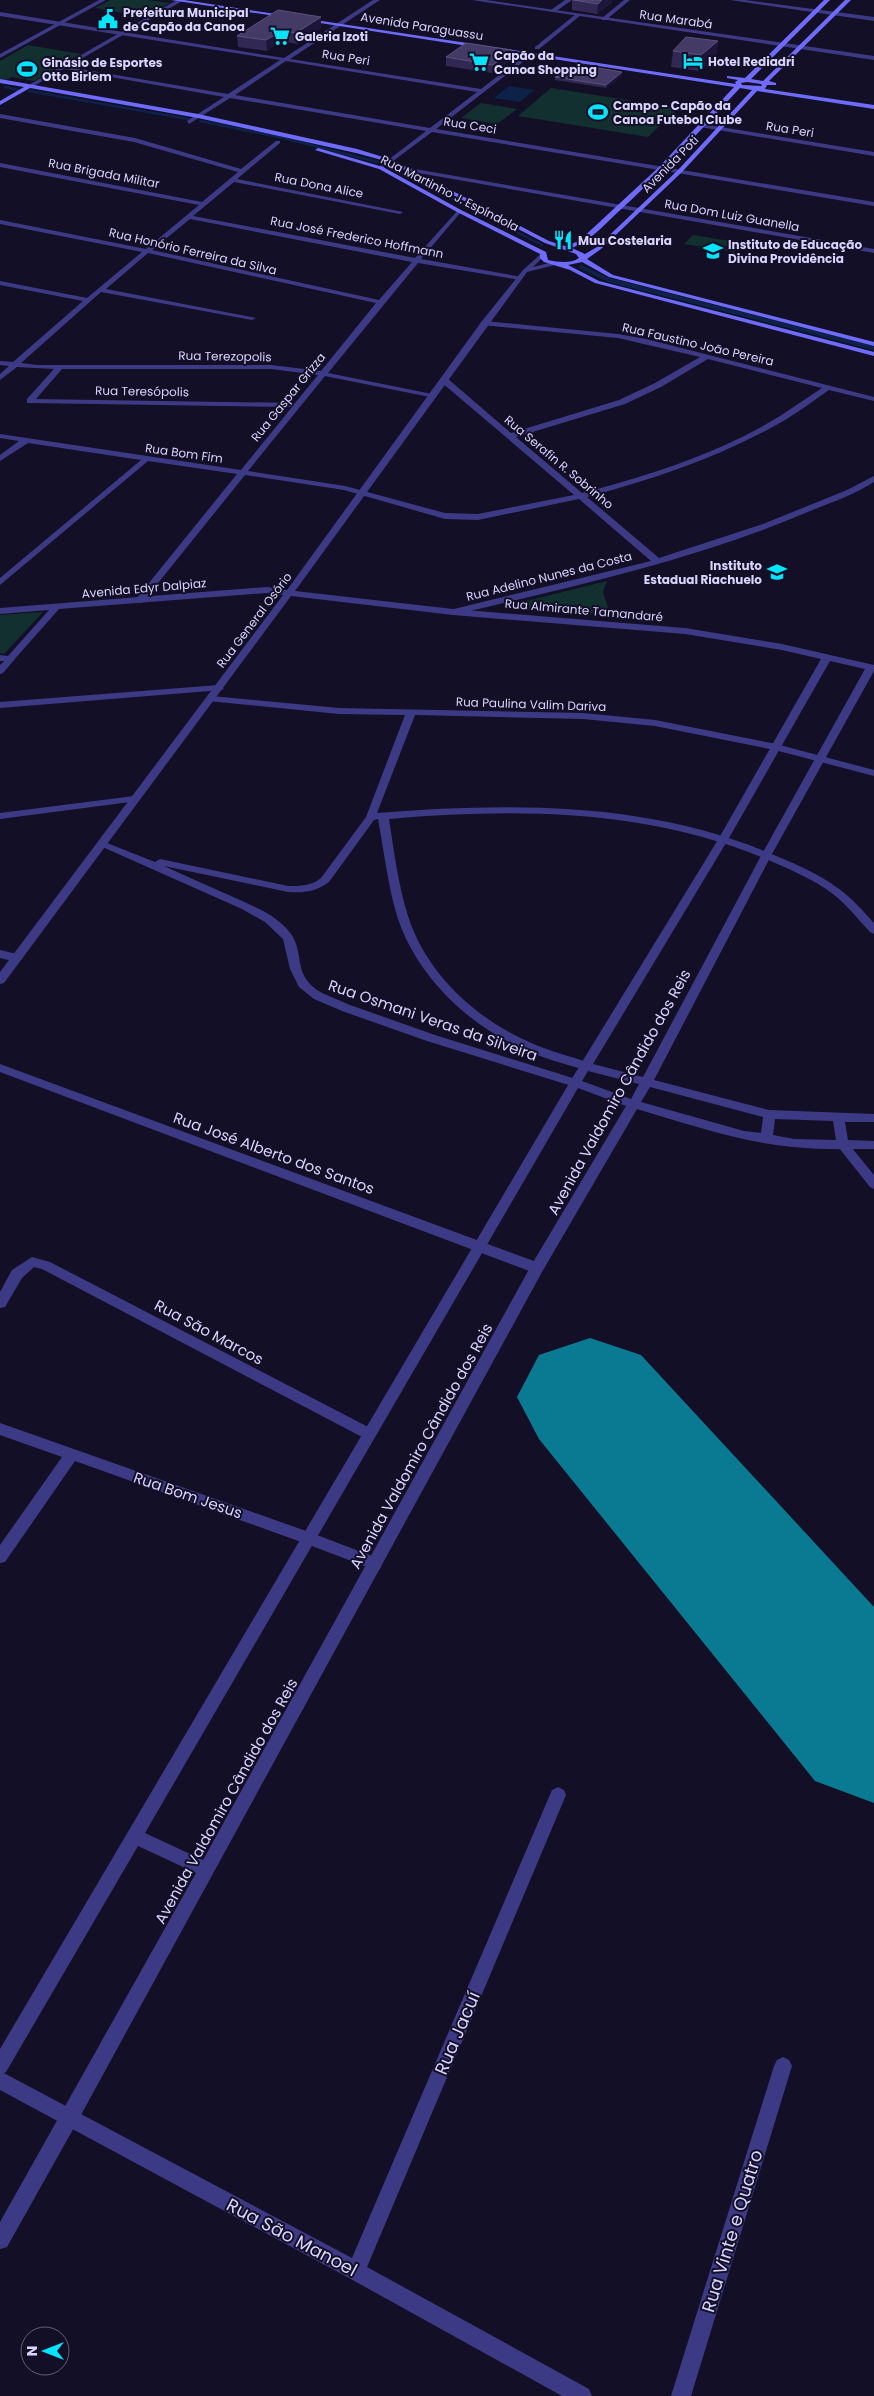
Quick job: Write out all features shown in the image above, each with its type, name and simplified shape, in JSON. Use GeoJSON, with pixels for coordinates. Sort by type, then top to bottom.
{"type":"FeatureCollection","features":[{"type":"Feature","properties":{"kind":"main road","name":"Avenida Paraguassu"},"geometry":{"type":"LineString","coordinates":[[178,0],[874,107]]}},
{"type":"Feature","properties":{"kind":"main road","name":"Avenida Paraguassu"},"geometry":{"type":"LineString","coordinates":[[215,0],[546,50]]}},
{"type":"Feature","properties":{"kind":"main road","name":"Avenida Poti"},"geometry":{"type":"LineString","coordinates":[[543,254],[581,242],[661,168],[739,86],[738,82],[746,80],[827,0]]}},
{"type":"Feature","properties":{"kind":"main road","name":"Avenida Poti"},"geometry":{"type":"LineString","coordinates":[[555,264],[576,263],[599,248],[680,171],[756,89],[764,86],[764,82],[848,0]]}},
{"type":"Feature","properties":{"kind":"main road"},"geometry":{"type":"LineString","coordinates":[[717,75],[874,99]]}},
{"type":"Feature","properties":{"kind":"main road","name":"Rua Martinho J. Espíndola"},"geometry":{"type":"LineString","coordinates":[[0,81],[198,116],[357,151],[391,161],[561,249],[577,252],[582,255],[582,259],[611,276],[874,344]]}},
{"type":"Feature","properties":{"kind":"main road"},"geometry":{"type":"LineString","coordinates":[[0,103],[30,86]]}},
{"type":"Feature","properties":{"kind":"main road"},"geometry":{"type":"LineString","coordinates":[[10,91],[216,128]]}},
{"type":"Feature","properties":{"kind":"main road"},"geometry":{"type":"LineString","coordinates":[[269,140],[288,144]]}},
{"type":"Feature","properties":{"kind":"main road","name":"Rua Martinho J. Espíndola"},"geometry":{"type":"LineString","coordinates":[[297,146],[381,168],[543,254],[546,262],[572,269],[597,282],[874,354]]}},
{"type":"Feature","properties":{"kind":"street"},"geometry":{"type":"LineString","coordinates":[[0,56],[103,0]]}},
{"type":"Feature","properties":{"kind":"street"},"geometry":{"type":"LineString","coordinates":[[30,86],[178,0]]}},
{"type":"Feature","properties":{"kind":"street"},"geometry":{"type":"LineString","coordinates":[[189,122],[230,94],[289,59],[377,0]]}},
{"type":"Feature","properties":{"kind":"street","name":"Rua Marabá"},"geometry":{"type":"LineString","coordinates":[[474,0],[874,58]]}},
{"type":"Feature","properties":{"kind":"street"},"geometry":{"type":"LineString","coordinates":[[553,11],[569,0]]}},
{"type":"Feature","properties":{"kind":"street"},"geometry":{"type":"LineString","coordinates":[[604,19],[627,0]]}},
{"type":"Feature","properties":{"kind":"street"},"geometry":{"type":"LineString","coordinates":[[733,0],[874,19]]}},
{"type":"Feature","properties":{"kind":"street","name":"Rua Peri"},"geometry":{"type":"LineString","coordinates":[[0,14],[482,91]]}},
{"type":"Feature","properties":{"kind":"street"},"geometry":{"type":"LineString","coordinates":[[537,48],[578,15]]}},
{"type":"Feature","properties":{"kind":"street"},"geometry":{"type":"LineString","coordinates":[[381,168],[530,54]]}},
{"type":"Feature","properties":{"kind":"street","name":"Rua Ceci"},"geometry":{"type":"LineString","coordinates":[[63,68],[230,94],[431,130],[874,204]]}},
{"type":"Feature","properties":{"kind":"street"},"geometry":{"type":"LineString","coordinates":[[0,116],[135,140],[243,172]]}},
{"type":"Feature","properties":{"kind":"street","name":"Rua Peri"},"geometry":{"type":"LineString","coordinates":[[702,126],[874,154]]}},
{"type":"Feature","properties":{"kind":"street"},"geometry":{"type":"LineString","coordinates":[[0,378],[100,290],[278,142]]}},
{"type":"Feature","properties":{"kind":"street","name":"Rua Brigada Militar"},"geometry":{"type":"LineString","coordinates":[[0,166],[204,204]]}},
{"type":"Feature","properties":{"kind":"street","name":"Rua Dom Luiz Guanella"},"geometry":{"type":"LineString","coordinates":[[409,170],[874,251]]}},
{"type":"Feature","properties":{"kind":"street","name":"Rua Dona Alice"},"geometry":{"type":"LineString","coordinates":[[233,180],[400,212]]}},
{"type":"Feature","properties":{"kind":"street","name":"Rua Gaspar Grizza"},"geometry":{"type":"LineString","coordinates":[[139,601],[381,302],[459,211]]}},
{"type":"Feature","properties":{"kind":"street","name":"Rua José Frederico Hoffmann"},"geometry":{"type":"LineString","coordinates":[[190,217],[418,261],[523,275]]}},
{"type":"Feature","properties":{"kind":"street","name":"Rua Honório Ferreira da Silva"},"geometry":{"type":"LineString","coordinates":[[0,222],[148,251],[316,290],[381,302]]}},
{"type":"Feature","properties":{"kind":"street","name":"Rua General Osório"},"geometry":{"type":"LineString","coordinates":[[0,980],[103,845],[134,799],[211,699],[364,492],[485,323],[523,275],[543,254]]}},
{"type":"Feature","properties":{"kind":"street"},"geometry":{"type":"LineString","coordinates":[[523,275],[555,264]]}},
{"type":"Feature","properties":{"kind":"street"},"geometry":{"type":"LineString","coordinates":[[0,283],[89,300]]}},
{"type":"Feature","properties":{"kind":"street"},"geometry":{"type":"LineString","coordinates":[[100,290],[252,318]]}},
{"type":"Feature","properties":{"kind":"street","name":"Rua Faustino João Pereira"},"geometry":{"type":"LineString","coordinates":[[485,323],[618,336],[706,356],[874,399]]}},
{"type":"Feature","properties":{"kind":"street"},"geometry":{"type":"LineString","coordinates":[[511,436],[622,402],[658,385],[706,356]]}},
{"type":"Feature","properties":{"kind":"street","name":"Rua Terezopolis"},"geometry":{"type":"LineString","coordinates":[[0,363],[15,366],[60,367],[248,366],[324,374],[432,396]]}},
{"type":"Feature","properties":{"kind":"street","name":"Rua Teresópolis"},"geometry":{"type":"LineString","coordinates":[[60,367],[30,401],[298,405]]}},
{"type":"Feature","properties":{"kind":"street","name":"Rua Serafin R. Sobrinho"},"geometry":{"type":"LineString","coordinates":[[444,380],[658,562]]}},
{"type":"Feature","properties":{"kind":"street","name":"Rua Bom Fim"},"geometry":{"type":"LineString","coordinates":[[0,436],[146,460],[364,492],[454,518],[478,517],[582,496],[674,468],[732,444],[782,418],[828,387]]}},
{"type":"Feature","properties":{"kind":"street"},"geometry":{"type":"LineString","coordinates":[[0,459],[26,440]]}},
{"type":"Feature","properties":{"kind":"street"},"geometry":{"type":"LineString","coordinates":[[0,582],[146,460]]}},
{"type":"Feature","properties":{"kind":"street","name":"Rua Adelino Nunes da Costa"},"geometry":{"type":"LineString","coordinates":[[453,612],[658,562],[776,523],[873,480]]}},
{"type":"Feature","properties":{"kind":"street","name":"Avenida Edyr Dalpiaz"},"geometry":{"type":"LineString","coordinates":[[0,611],[267,590],[290,592]]}},
{"type":"Feature","properties":{"kind":"street","name":"Rua Almirante Tamandaré"},"geometry":{"type":"LineString","coordinates":[[290,592],[453,612],[685,631],[782,647],[873,668]]}},
{"type":"Feature","properties":{"kind":"street"},"geometry":{"type":"LineString","coordinates":[[0,671],[55,608]]}},
{"type":"Feature","properties":{"kind":"street"},"geometry":{"type":"LineString","coordinates":[[0,658],[10,659]]}},
{"type":"Feature","properties":{"kind":"street"},"geometry":{"type":"LineString","coordinates":[[0,2066],[574,1083],[724,838],[827,658]]}},
{"type":"Feature","properties":{"kind":"street","name":"Avenida Valdomiro Cândido dos Reis"},"geometry":{"type":"LineString","coordinates":[[0,2240],[70,2118],[537,1268],[646,1083],[767,854],[873,668]]}},
{"type":"Feature","properties":{"kind":"street"},"geometry":{"type":"LineString","coordinates":[[0,705],[219,688]]}},
{"type":"Feature","properties":{"kind":"street","name":"Rua Paulina Valim Dariva"},"geometry":{"type":"LineString","coordinates":[[211,699],[339,711],[583,716],[654,723],[776,747],[874,772]]}},
{"type":"Feature","properties":{"kind":"street"},"geometry":{"type":"LineString","coordinates":[[143,860],[288,889],[305,890],[318,886],[325,880],[371,817],[411,713]]}},
{"type":"Feature","properties":{"kind":"street"},"geometry":{"type":"LineString","coordinates":[[0,816],[134,799]]}},
{"type":"Feature","properties":{"kind":"street"},"geometry":{"type":"LineString","coordinates":[[371,817],[534,810],[570,812],[606,815],[724,838],[767,854],[814,877],[842,896],[874,930]]}},
{"type":"Feature","properties":{"kind":"street"},"geometry":{"type":"LineString","coordinates":[[383,816],[395,886],[403,918],[418,953],[436,976],[486,1024],[519,1043],[586,1066],[769,1114],[874,1118]]}},
{"type":"Feature","properties":{"kind":"street","name":"Rua Osmani Veras da Silveira"},"geometry":{"type":"LineString","coordinates":[[103,845],[143,860],[266,917],[285,932],[292,946],[294,968],[300,981],[308,990],[326,1000],[397,1026],[633,1104],[767,1139],[844,1145],[874,1145]]}},
{"type":"Feature","properties":{"kind":"street"},"geometry":{"type":"LineString","coordinates":[[0,954],[17,958]]}},
{"type":"Feature","properties":{"kind":"street","name":"Rua José Alberto dos Santos"},"geometry":{"type":"LineString","coordinates":[[0,1068],[537,1268]]}},
{"type":"Feature","properties":{"kind":"street"},"geometry":{"type":"LineString","coordinates":[[767,1139],[769,1114]]}},
{"type":"Feature","properties":{"kind":"street"},"geometry":{"type":"LineString","coordinates":[[838,1118],[844,1145],[874,1184]]}},
{"type":"Feature","properties":{"kind":"street","name":"Rua São Marcos"},"geometry":{"type":"LineString","coordinates":[[0,1303],[17,1274],[32,1262],[45,1264],[369,1434]]}},
{"type":"Feature","properties":{"kind":"street","name":"Rua Bom Jesus"},"geometry":{"type":"LineString","coordinates":[[0,1429],[309,1538],[375,1564]]}},
{"type":"Feature","properties":{"kind":"street"},"geometry":{"type":"LineString","coordinates":[[0,1557],[72,1454]]}},
{"type":"Feature","properties":{"kind":"street","name":"Rua Jacuí"},"geometry":{"type":"LineString","coordinates":[[356,2271],[558,1795]]}},
{"type":"Feature","properties":{"kind":"street"},"geometry":{"type":"LineString","coordinates":[[134,1836],[207,1870]]}},
{"type":"Feature","properties":{"kind":"street","name":"Rua Vinte e Quatro"},"geometry":{"type":"LineString","coordinates":[[680,2396],[783,2066]]}},
{"type":"Feature","properties":{"kind":"street","name":"Rua São Manoel"},"geometry":{"type":"LineString","coordinates":[[0,2080],[356,2271],[582,2396]]}},
{"type":"Feature","properties":{"kind":"green space"},"geometry":{"type":"Polygon","coordinates":[[[110,0],[148,0],[170,3],[146,17],[95,8],[110,0]]]}},
{"type":"Feature","properties":{"kind":"green space","name":"Ginásio de Esportes Otto Birlem"},"geometry":{"type":"Polygon","coordinates":[[[28,45],[81,54],[34,81],[12,77],[6,80],[0,79],[0,61],[28,45]]]}},
{"type":"Feature","properties":{"kind":"green space","name":"Campo - Capão da Canoa Futebol Clube"},"geometry":{"type":"Polygon","coordinates":[[[551,88],[678,108],[648,137],[518,116],[551,88]]]}},
{"type":"Feature","properties":{"kind":"green space"},"geometry":{"type":"Polygon","coordinates":[[[481,103],[517,109],[497,124],[461,118],[481,103]]]}},
{"type":"Feature","properties":{"kind":"green space"},"geometry":{"type":"Polygon","coordinates":[[[693,235],[742,243],[734,252],[684,244],[693,235]]]}},
{"type":"Feature","properties":{"kind":"green space"},"geometry":{"type":"Polygon","coordinates":[[[607,581],[603,592],[609,611],[600,614],[509,608],[506,606],[607,581]]]}},
{"type":"Feature","properties":{"kind":"green space"},"geometry":{"type":"Polygon","coordinates":[[[43,612],[4,654],[0,653],[0,615],[43,612]]]}},
{"type":"Feature","properties":{"kind":"water"},"geometry":{"type":"Polygon","coordinates":[[[509,86],[534,90],[520,102],[494,98],[509,86]]]}},
{"type":"Feature","properties":{"kind":"building"},"geometry":{"type":"Polygon","coordinates":[[[573,0],[602,0],[598,4],[573,0]]]}},
{"type":"Feature","properties":{"kind":"building"},"geometry":{"type":"Polygon","coordinates":[[[278,10],[321,17],[296,33],[282,31],[266,40],[237,36],[278,10]]]}},
{"type":"Feature","properties":{"kind":"building"},"geometry":{"type":"Polygon","coordinates":[[[686,37],[718,41],[701,55],[673,51],[686,37]]]}},
{"type":"Feature","properties":{"kind":"building"},"geometry":{"type":"Polygon","coordinates":[[[466,43],[512,50],[493,65],[446,57],[466,43]]]}},
{"type":"Feature","properties":{"kind":"building"},"geometry":{"type":"Polygon","coordinates":[[[593,67],[622,72],[606,85],[555,77],[593,67]]]}},
{"type":"Feature","properties":{"kind":"waterway"},"geometry":{"type":"LineString","coordinates":[[5,87],[18,90]]}},
{"type":"Feature","properties":{"kind":"waterway"},"geometry":{"type":"LineString","coordinates":[[29,91],[188,119]]}},
{"type":"Feature","properties":{"kind":"waterway"},"geometry":{"type":"LineString","coordinates":[[200,121],[283,138],[381,163]]}},
{"type":"Feature","properties":{"kind":"waterway"},"geometry":{"type":"LineString","coordinates":[[391,168],[542,245]]}},
{"type":"Feature","properties":{"kind":"waterway"},"geometry":{"type":"LineString","coordinates":[[581,267],[609,280],[874,348]]}},
{"type":"Feature","properties":{"kind":"runway"},"geometry":{"type":"LineString","coordinates":[[590,1397],[874,1726]]}},
{"type":"Feature","properties":{"kind":"place","name":"Prefeitura Municipal de Capão da Canoa"},"geometry":{"type":"Point","coordinates":[108,19]}},
{"type":"Feature","properties":{"kind":"place","name":"Galeria Izoti"},"geometry":{"type":"Point","coordinates":[280,36]}},
{"type":"Feature","properties":{"kind":"place","name":"Hotel Rediadri"},"geometry":{"type":"Point","coordinates":[693,61]}},
{"type":"Feature","properties":{"kind":"place","name":"Capão da Canoa Shopping"},"geometry":{"type":"Point","coordinates":[479,62]}},
{"type":"Feature","properties":{"kind":"place","name":"Ginásio de Esportes Otto Birlem"},"geometry":{"type":"Point","coordinates":[27,69]}},
{"type":"Feature","properties":{"kind":"place","name":"Campo - Capão da Canoa Futebol Clube"},"geometry":{"type":"Point","coordinates":[598,112]}},
{"type":"Feature","properties":{"kind":"place","name":"Muu Costelaria"},"geometry":{"type":"Point","coordinates":[563,240]}},
{"type":"Feature","properties":{"kind":"place","name":"Instituto de Educação Divina Providência"},"geometry":{"type":"Point","coordinates":[713,251]}},
{"type":"Feature","properties":{"kind":"place","name":"Instituto Estadual Riachuelo"},"geometry":{"type":"Point","coordinates":[777,572]}}]}
